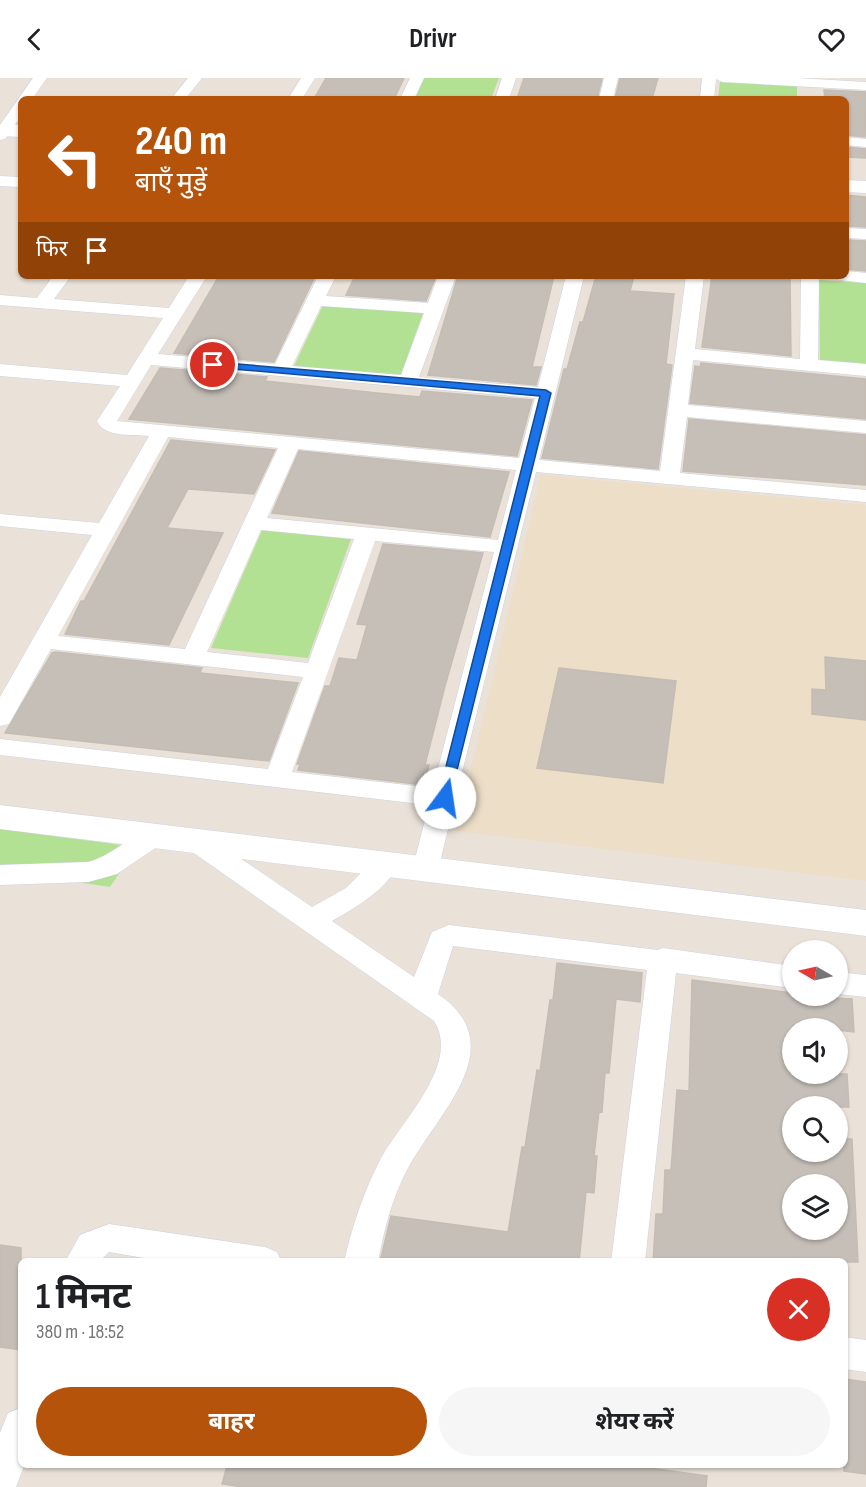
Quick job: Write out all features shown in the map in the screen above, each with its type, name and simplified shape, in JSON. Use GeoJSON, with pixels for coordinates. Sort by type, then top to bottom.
{"type":"FeatureCollection","features":[{"type":"Feature","properties":{"kind":"street"},"geometry":{"type":"LineString","coordinates":[[28,96],[40,78]]}},
{"type":"Feature","properties":{"kind":"street"},"geometry":{"type":"LineString","coordinates":[[180,96],[195,78]]}},
{"type":"Feature","properties":{"kind":"street"},"geometry":{"type":"LineString","coordinates":[[297,96],[308,78]]}},
{"type":"Feature","properties":{"kind":"street"},"geometry":{"type":"LineString","coordinates":[[408,96],[417,78]]}},
{"type":"Feature","properties":{"kind":"street"},"geometry":{"type":"LineString","coordinates":[[503,96],[509,78]]}},
{"type":"Feature","properties":{"kind":"street"},"geometry":{"type":"LineString","coordinates":[[607,96],[611,78]]}},
{"type":"Feature","properties":{"kind":"street"},"geometry":{"type":"LineString","coordinates":[[707,96],[709,78]]}},
{"type":"Feature","properties":{"kind":"street"},"geometry":{"type":"LineString","coordinates":[[722,78],[866,86]]}},
{"type":"Feature","properties":{"kind":"street"},"geometry":{"type":"LineString","coordinates":[[808,83],[808,96]]}},
{"type":"Feature","properties":{"kind":"street"},"geometry":{"type":"LineString","coordinates":[[6,132],[18,110]]}},
{"type":"Feature","properties":{"kind":"street"},"geometry":{"type":"LineString","coordinates":[[849,141],[866,143]]}},
{"type":"Feature","properties":{"kind":"street"},"geometry":{"type":"LineString","coordinates":[[0,181],[18,182]]}},
{"type":"Feature","properties":{"kind":"street"},"geometry":{"type":"LineString","coordinates":[[849,186],[866,187]]}},
{"type":"Feature","properties":{"kind":"street"},"geometry":{"type":"LineString","coordinates":[[849,233],[866,234]]}},
{"type":"Feature","properties":{"kind":"street"},"geometry":{"type":"LineString","coordinates":[[849,276],[866,278]]}},
{"type":"Feature","properties":{"kind":"street"},"geometry":{"type":"LineString","coordinates":[[42,303],[60,279]]}},
{"type":"Feature","properties":{"kind":"street"},"geometry":{"type":"LineString","coordinates":[[196,279],[107,421],[109,426],[866,495]]}},
{"type":"Feature","properties":{"kind":"street"},"geometry":{"type":"LineString","coordinates":[[280,370],[326,279]]}},
{"type":"Feature","properties":{"kind":"street"},"geometry":{"type":"LineString","coordinates":[[408,381],[446,279]]}},
{"type":"Feature","properties":{"kind":"street"},"geometry":{"type":"LineString","coordinates":[[429,860],[574,279]]}},
{"type":"Feature","properties":{"kind":"street"},"geometry":{"type":"LineString","coordinates":[[669,478],[695,279]]}},
{"type":"Feature","properties":{"kind":"street"},"geometry":{"type":"LineString","coordinates":[[809,365],[810,279]]}},
{"type":"Feature","properties":{"kind":"street"},"geometry":{"type":"LineString","coordinates":[[0,300],[174,314]]}},
{"type":"Feature","properties":{"kind":"street"},"geometry":{"type":"LineString","coordinates":[[315,300],[435,309]]}},
{"type":"Feature","properties":{"kind":"street"},"geometry":{"type":"LineString","coordinates":[[685,354],[866,370]]}},
{"type":"Feature","properties":{"kind":"street"},"geometry":{"type":"LineString","coordinates":[[146,359],[546,393]]}},
{"type":"Feature","properties":{"kind":"street"},"geometry":{"type":"LineString","coordinates":[[0,370],[132,381]]}},
{"type":"Feature","properties":{"kind":"street"},"geometry":{"type":"LineString","coordinates":[[678,410],[866,427]]}},
{"type":"Feature","properties":{"kind":"street"},"geometry":{"type":"LineString","coordinates":[[0,718],[161,432]]}},
{"type":"Feature","properties":{"kind":"street"},"geometry":{"type":"LineString","coordinates":[[193,657],[290,444]]}},
{"type":"Feature","properties":{"kind":"street"},"geometry":{"type":"LineString","coordinates":[[0,520],[106,530]]}},
{"type":"Feature","properties":{"kind":"street"},"geometry":{"type":"LineString","coordinates":[[254,524],[507,548]]}},
{"type":"Feature","properties":{"kind":"street"},"geometry":{"type":"LineString","coordinates":[[277,779],[367,534]]}},
{"type":"Feature","properties":{"kind":"street"},"geometry":{"type":"LineString","coordinates":[[44,641],[317,671]]}},
{"type":"Feature","properties":{"kind":"street"},"geometry":{"type":"LineString","coordinates":[[0,747],[445,798]]}},
{"type":"Feature","properties":{"kind":"street"},"geometry":{"type":"LineString","coordinates":[[0,796],[866,923]]}},
{"type":"Feature","properties":{"kind":"street"},"geometry":{"type":"LineString","coordinates":[[0,817],[386,865],[429,860],[866,902]]}},
{"type":"Feature","properties":{"kind":"street"},"geometry":{"type":"LineString","coordinates":[[2,879],[88,872],[107,867],[154,837]]}},
{"type":"Feature","properties":{"kind":"street"},"geometry":{"type":"LineString","coordinates":[[197,842],[444,1013],[456,1030],[458,1050],[451,1073],[397,1158],[377,1198],[362,1258]]}},
{"type":"Feature","properties":{"kind":"street"},"geometry":{"type":"LineString","coordinates":[[310,921],[356,895],[386,865]]}},
{"type":"Feature","properties":{"kind":"street"},"geometry":{"type":"LineString","coordinates":[[422,998],[438,947],[442,939],[449,935],[782,975]]}},
{"type":"Feature","properties":{"kind":"street"},"geometry":{"type":"LineString","coordinates":[[628,1258],[663,959]]}},
{"type":"Feature","properties":{"kind":"street"},"geometry":{"type":"LineString","coordinates":[[848,984],[866,986]]}},
{"type":"Feature","properties":{"kind":"street"},"geometry":{"type":"LineString","coordinates":[[84,1258],[89,1248],[98,1239],[109,1238],[239,1258]]}},
{"type":"Feature","properties":{"kind":"street"},"geometry":{"type":"LineString","coordinates":[[848,1354],[866,1356]]}},
{"type":"Feature","properties":{"kind":"street"},"geometry":{"type":"LineString","coordinates":[[0,1481],[18,1433]]}},
{"type":"Feature","properties":{"kind":"shaded area"},"geometry":{"type":"Polygon","coordinates":[[[541,475],[866,505],[866,881],[456,831],[541,475]]]}},
{"type":"Feature","properties":{"kind":"green space"},"geometry":{"type":"Polygon","coordinates":[[[424,78],[499,78],[492,96],[416,96],[424,78]]]}},
{"type":"Feature","properties":{"kind":"green space"},"geometry":{"type":"Polygon","coordinates":[[[720,81],[797,85],[797,96],[718,96],[720,81]]]}},
{"type":"Feature","properties":{"kind":"green space"},"geometry":{"type":"Polygon","coordinates":[[[819,280],[866,283],[866,364],[820,360],[819,280]]]}},
{"type":"Feature","properties":{"kind":"green space"},"geometry":{"type":"Polygon","coordinates":[[[323,305],[423,313],[401,375],[294,366],[323,305]]]}},
{"type":"Feature","properties":{"kind":"green space"},"geometry":{"type":"Polygon","coordinates":[[[262,530],[351,539],[308,658],[211,648],[262,530]]]}},
{"type":"Feature","properties":{"kind":"green space"},"geometry":{"type":"Polygon","coordinates":[[[0,829],[137,847],[110,887],[0,871],[0,829]]]}},
{"type":"Feature","properties":{"kind":"building"},"geometry":{"type":"Polygon","coordinates":[[[326,78],[404,78],[395,96],[316,96],[326,78]]]}},
{"type":"Feature","properties":{"kind":"building"},"geometry":{"type":"Polygon","coordinates":[[[524,78],[602,78],[598,96],[518,96],[524,78]]]}},
{"type":"Feature","properties":{"kind":"building"},"geometry":{"type":"Polygon","coordinates":[[[620,78],[658,78],[653,96],[616,96],[620,78]]]}},
{"type":"Feature","properties":{"kind":"building"},"geometry":{"type":"Polygon","coordinates":[[[824,90],[866,92],[865,137],[849,135],[849,96],[825,96],[824,90]]]}},
{"type":"Feature","properties":{"kind":"building"},"geometry":{"type":"Polygon","coordinates":[[[849,147],[866,149],[866,158],[849,157],[849,147]]]}},
{"type":"Feature","properties":{"kind":"building"},"geometry":{"type":"Polygon","coordinates":[[[849,195],[866,197],[866,227],[849,226],[849,195]]]}},
{"type":"Feature","properties":{"kind":"building"},"geometry":{"type":"Polygon","coordinates":[[[849,240],[866,241],[866,271],[849,269],[849,240]]]}},
{"type":"Feature","properties":{"kind":"building"},"geometry":{"type":"Polygon","coordinates":[[[217,279],[314,279],[274,362],[174,353],[217,279]]]}},
{"type":"Feature","properties":{"kind":"building"},"geometry":{"type":"Polygon","coordinates":[[[354,279],[435,279],[426,301],[346,295],[354,279]]]}},
{"type":"Feature","properties":{"kind":"building"},"geometry":{"type":"Polygon","coordinates":[[[457,279],[553,279],[532,367],[541,367],[536,385],[428,375],[457,279]]]}},
{"type":"Feature","properties":{"kind":"building"},"geometry":{"type":"Polygon","coordinates":[[[595,279],[633,279],[630,291],[674,294],[666,364],[672,365],[658,469],[542,458],[564,369],[567,369],[580,322],[583,322],[595,279]]]}},
{"type":"Feature","properties":{"kind":"building"},"geometry":{"type":"Polygon","coordinates":[[[712,279],[790,279],[791,356],[702,347],[712,279]]]}},
{"type":"Feature","properties":{"kind":"building"},"geometry":{"type":"Polygon","coordinates":[[[701,363],[866,379],[866,419],[690,403],[695,366],[700,367],[701,363]]]}},
{"type":"Feature","properties":{"kind":"building"},"geometry":{"type":"Polygon","coordinates":[[[160,368],[267,377],[265,381],[420,397],[422,391],[532,400],[517,456],[129,419],[160,368]]]}},
{"type":"Feature","properties":{"kind":"building"},"geometry":{"type":"Polygon","coordinates":[[[689,419],[866,435],[866,485],[683,471],[689,419]]]}},
{"type":"Feature","properties":{"kind":"building"},"geometry":{"type":"Polygon","coordinates":[[[171,440],[275,450],[254,494],[188,489],[167,528],[223,533],[169,645],[65,634],[81,601],[84,601],[171,440]]]}},
{"type":"Feature","properties":{"kind":"building"},"geometry":{"type":"Polygon","coordinates":[[[299,451],[509,472],[490,537],[272,513],[299,451]]]}},
{"type":"Feature","properties":{"kind":"building"},"geometry":{"type":"Polygon","coordinates":[[[383,544],[483,553],[445,686],[425,765],[429,765],[424,785],[298,770],[300,764],[297,764],[325,686],[330,686],[339,658],[357,660],[367,625],[357,624],[383,544]]]}},
{"type":"Feature","properties":{"kind":"building"},"geometry":{"type":"Polygon","coordinates":[[[52,653],[202,668],[200,673],[298,683],[269,761],[5,733],[52,653]]]}},
{"type":"Feature","properties":{"kind":"building"},"geometry":{"type":"Polygon","coordinates":[[[825,657],[866,661],[866,720],[812,714],[812,689],[826,690],[825,657]]]}},
{"type":"Feature","properties":{"kind":"building"},"geometry":{"type":"Polygon","coordinates":[[[559,668],[676,681],[663,783],[537,768],[559,668]]]}},
{"type":"Feature","properties":{"kind":"building"},"geometry":{"type":"Polygon","coordinates":[[[557,963],[642,973],[640,1002],[616,999],[609,1073],[605,1073],[602,1112],[599,1111],[594,1156],[597,1156],[594,1193],[586,1192],[579,1258],[381,1258],[391,1216],[508,1232],[537,1070],[540,1071],[550,1000],[553,1000],[557,963]]]}},
{"type":"Feature","properties":{"kind":"building"},"geometry":{"type":"Polygon","coordinates":[[[692,980],[782,992],[782,1006],[848,1006],[848,999],[852,999],[854,1032],[848,1031],[848,1018],[782,1018],[782,1084],[848,1084],[849,1107],[848,1096],[782,1096],[782,1162],[848,1162],[848,1139],[852,1139],[858,1262],[848,1262],[848,1258],[653,1258],[656,1214],[663,1214],[665,1170],[671,1170],[677,1090],[689,1091],[692,980]]]}},
{"type":"Feature","properties":{"kind":"building"},"geometry":{"type":"Polygon","coordinates":[[[0,1245],[21,1248],[21,1258],[18,1258],[18,1350],[0,1347],[0,1245]]]}},
{"type":"Feature","properties":{"kind":"building"},"geometry":{"type":"Polygon","coordinates":[[[848,1380],[866,1382],[866,1474],[844,1471],[844,1468],[848,1468],[848,1380]]]}},
{"type":"Feature","properties":{"kind":"building"},"geometry":{"type":"Polygon","coordinates":[[[226,1468],[649,1468],[707,1476],[706,1487],[243,1487],[222,1484],[226,1468]]]}},
{"type":"Feature","properties":{"kind":"route"},"geometry":{"type":"LineString","coordinates":[[213,365],[546,393],[445,798]]}}]}
